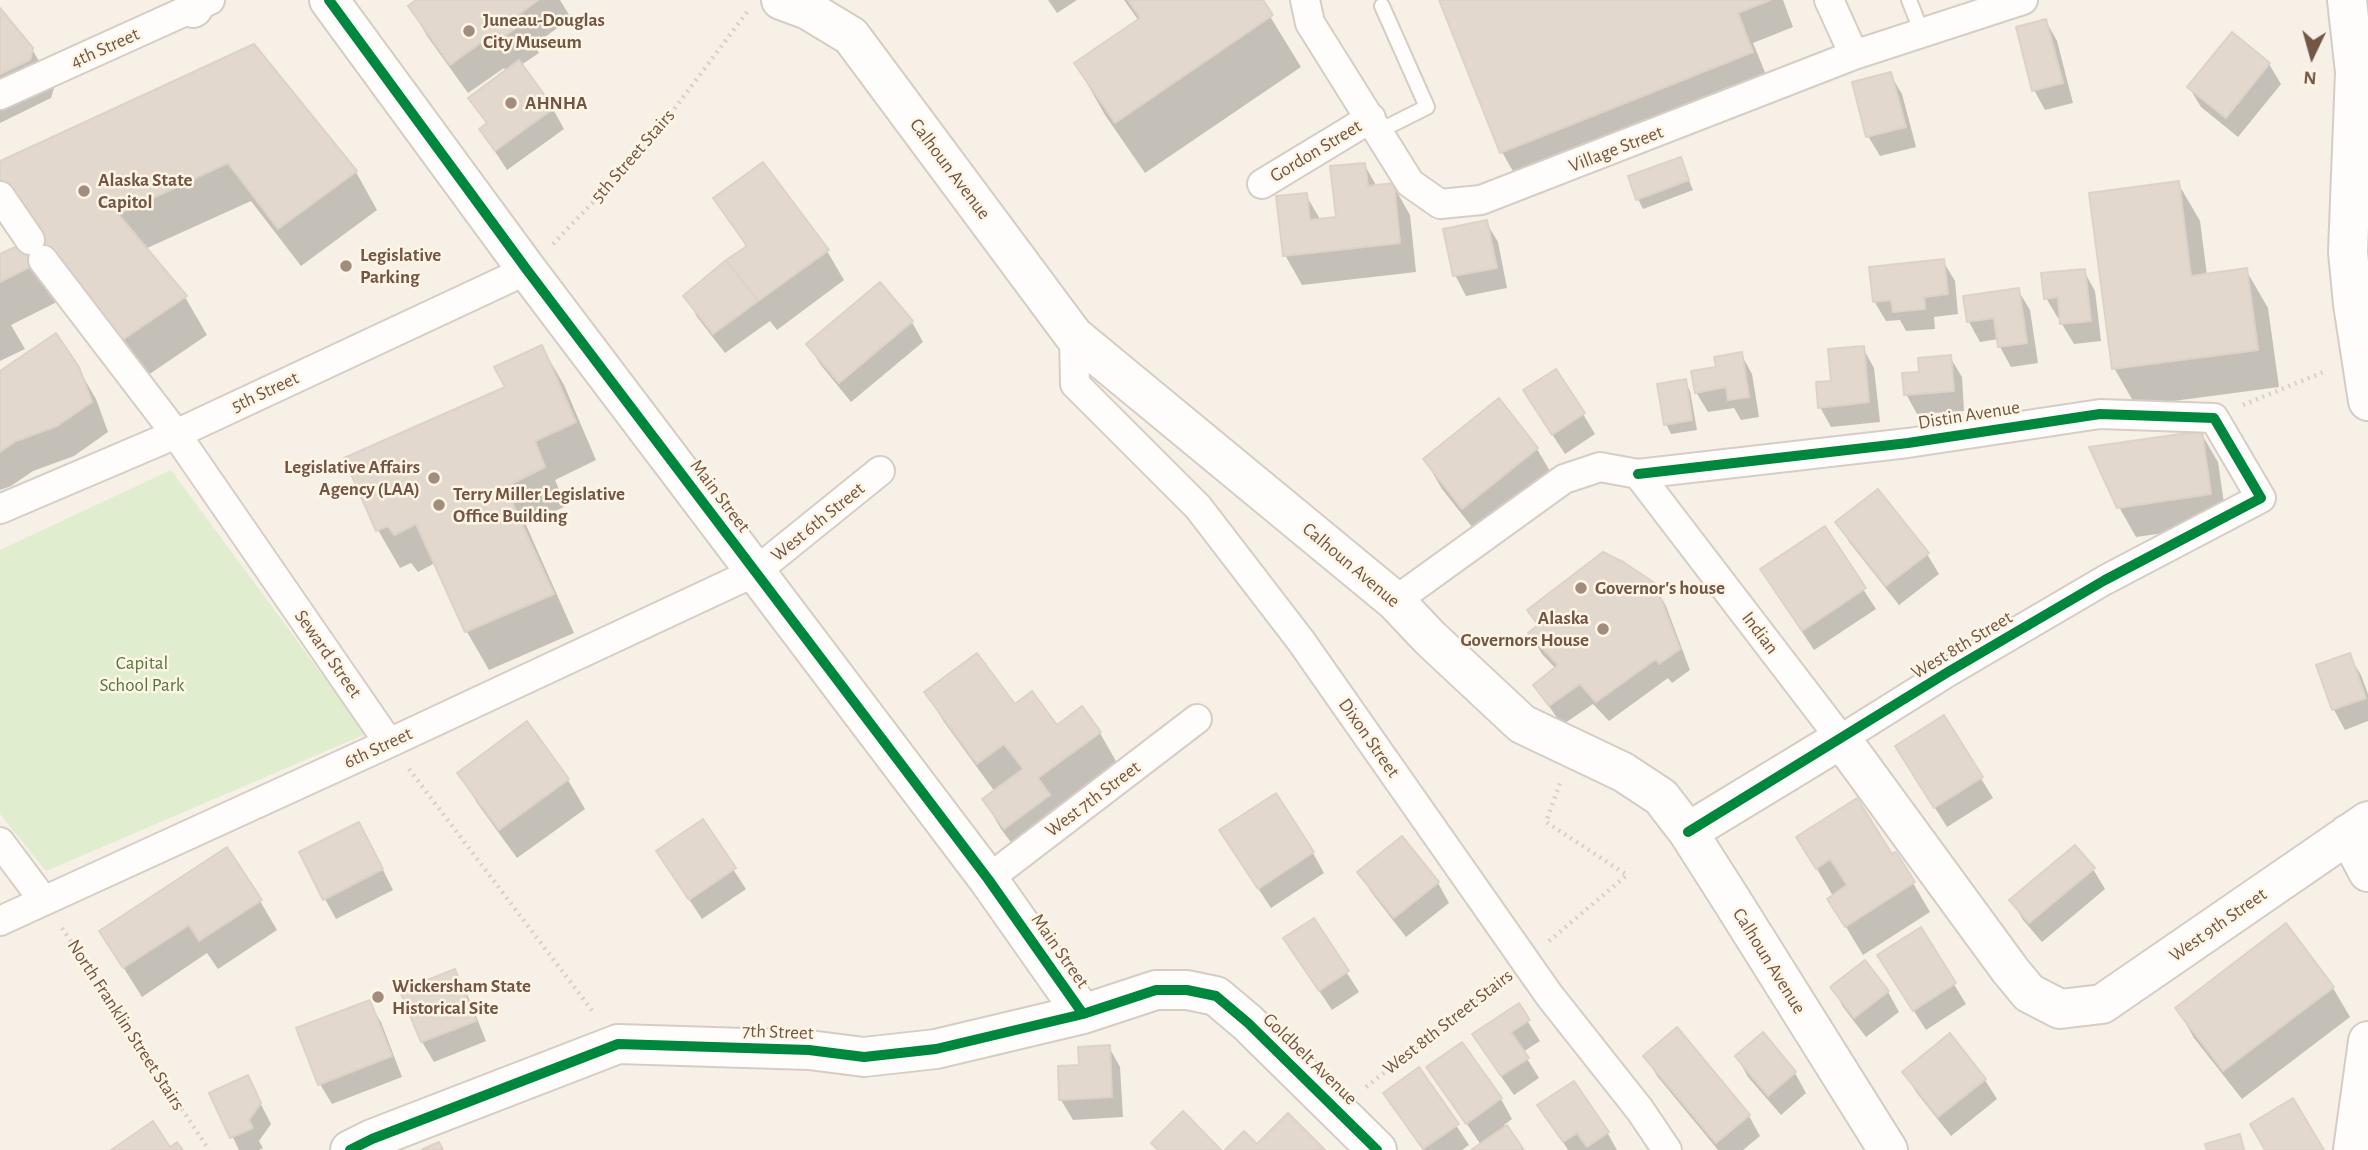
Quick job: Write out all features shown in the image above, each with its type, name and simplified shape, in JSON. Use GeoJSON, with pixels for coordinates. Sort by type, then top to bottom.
{"type":"FeatureCollection","features":[{"type":"Feature","properties":{"kind":"street","name":"Main Street"},"geometry":{"type":"LineString","coordinates":[[328,0],[527,270],[988,879],[1083,1014]]}},
{"type":"Feature","properties":{"kind":"street","name":"Village Street"},"geometry":{"type":"LineString","coordinates":[[1305,0],[1310,23],[1410,183],[1440,204],[1481,200],[1854,55],[2021,0]]}},
{"type":"Feature","properties":{"kind":"street"},"geometry":{"type":"LineString","coordinates":[[1829,0],[1854,55]]}},
{"type":"Feature","properties":{"kind":"street"},"geometry":{"type":"LineString","coordinates":[[2347,0],[2355,72],[2348,252],[2368,401]]}},
{"type":"Feature","properties":{"kind":"street","name":"4th Street"},"geometry":{"type":"LineString","coordinates":[[0,95],[200,3]]}},
{"type":"Feature","properties":{"kind":"street","name":"Calhoun Avenue"},"geometry":{"type":"LineString","coordinates":[[764,5],[808,10],[850,36],[1074,336],[1395,601],[1430,638],[1522,724],[1623,772],[1661,797],[1688,832],[1888,1150]]}},
{"type":"Feature","properties":{"kind":"street","name":"Gordon Street"},"geometry":{"type":"LineString","coordinates":[[1262,184],[1375,125]]}},
{"type":"Feature","properties":{"kind":"street","name":"Seward Street"},"geometry":{"type":"LineString","coordinates":[[0,195],[36,250],[176,434],[389,743]]}},
{"type":"Feature","properties":{"kind":"street","name":"5th Street"},"geometry":{"type":"LineString","coordinates":[[0,509],[176,434],[527,270]]}},
{"type":"Feature","properties":{"kind":"street","name":"Dixon Street"},"geometry":{"type":"LineString","coordinates":[[1074,336],[1075,384],[1206,517],[1301,641],[1525,961],[1640,1110],[1667,1150]]}},
{"type":"Feature","properties":{"kind":"street","name":"Distin Avenue"},"geometry":{"type":"LineString","coordinates":[[1638,474],[1908,443],[2100,414],[2214,418]]}},
{"type":"Feature","properties":{"kind":"street","name":"West 8th Street"},"geometry":{"type":"LineString","coordinates":[[1688,832],[1948,672],[2105,580],[2260,498],[2214,418]]}},
{"type":"Feature","properties":{"kind":"street"},"geometry":{"type":"LineString","coordinates":[[1395,601],[1564,479],[1600,467],[1638,474]]}},
{"type":"Feature","properties":{"kind":"street","name":"West 6th Street"},"geometry":{"type":"LineString","coordinates":[[755,572],[880,471]]}},
{"type":"Feature","properties":{"kind":"street","name":"Indian"},"geometry":{"type":"LineString","coordinates":[[1638,474],[1841,739],[2010,971],[2029,993],[2060,1009]]}},
{"type":"Feature","properties":{"kind":"street","name":"6th Street"},"geometry":{"type":"LineString","coordinates":[[0,921],[755,572]]}},
{"type":"Feature","properties":{"kind":"street","name":"West 7th Street"},"geometry":{"type":"LineString","coordinates":[[988,879],[1197,719]]}},
{"type":"Feature","properties":{"kind":"street"},"geometry":{"type":"LineString","coordinates":[[2358,828],[2368,872]]}},
{"type":"Feature","properties":{"kind":"street","name":"West 9th Street"},"geometry":{"type":"LineString","coordinates":[[2060,1009],[2102,1004],[2358,828]]}},
{"type":"Feature","properties":{"kind":"street"},"geometry":{"type":"LineString","coordinates":[[0,842],[44,901]]}},
{"type":"Feature","properties":{"kind":"street","name":"7th Street"},"geometry":{"type":"LineString","coordinates":[[350,1150],[372,1139],[618,1044],[809,1050],[863,1056],[936,1049],[1083,1014],[1156,990],[1186,990],[1216,996]]}},
{"type":"Feature","properties":{"kind":"street","name":"Goldbelt Avenue"},"geometry":{"type":"LineString","coordinates":[[1216,996],[1248,1023],[1377,1150]]}},
{"type":"Feature","properties":{"kind":"street"},"geometry":{"type":"LineString","coordinates":[[2353,1150],[2368,1041]]}},
{"type":"Feature","properties":{"kind":"lane"},"geometry":{"type":"LineString","coordinates":[[1909,0],[1922,33]]}},
{"type":"Feature","properties":{"kind":"lane"},"geometry":{"type":"LineString","coordinates":[[1375,125],[1427,107],[1382,5]]}},
{"type":"Feature","properties":{"kind":"path"},"geometry":{"type":"LineString","coordinates":[[2214,418],[2360,356]]}},
{"type":"Feature","properties":{"kind":"path"},"geometry":{"type":"LineString","coordinates":[[389,743],[618,1044]]}},
{"type":"Feature","properties":{"kind":"green space","name":"Capital School Park"},"geometry":{"type":"Polygon","coordinates":[[[171,470],[366,734],[46,871],[0,814],[0,550],[171,470]]]}},
{"type":"Feature","properties":{"kind":"building","name":"Juneau-Douglas City Museum"},"geometry":{"type":"Polygon","coordinates":[[[416,0],[538,0],[518,15],[523,23],[490,46],[486,39],[450,65],[408,6],[416,0]]]}},
{"type":"Feature","properties":{"kind":"building"},"geometry":{"type":"Polygon","coordinates":[[[1128,0],[1263,0],[1273,15],[1115,123],[1074,63],[1140,18],[1128,0]]]}},
{"type":"Feature","properties":{"kind":"building"},"geometry":{"type":"Polygon","coordinates":[[[1439,0],[1770,0],[1738,13],[1753,52],[1500,153],[1439,0]]]}},
{"type":"Feature","properties":{"kind":"building"},"geometry":{"type":"Polygon","coordinates":[[[0,8],[33,48],[30,60],[0,74],[0,8]]]}},
{"type":"Feature","properties":{"kind":"building"},"geometry":{"type":"Polygon","coordinates":[[[2046,19],[2063,83],[2032,91],[2016,27],[2046,19]]]}},
{"type":"Feature","properties":{"kind":"building"},"geometry":{"type":"Polygon","coordinates":[[[2232,32],[2270,63],[2226,118],[2187,87],[2232,32]]]}},
{"type":"Feature","properties":{"kind":"building","name":"Alaska State Capitol"},"geometry":{"type":"Polygon","coordinates":[[[254,44],[357,171],[278,229],[228,163],[118,214],[187,296],[109,349],[43,260],[0,282],[0,254],[30,240],[0,211],[0,161],[254,44]]]}},
{"type":"Feature","properties":{"kind":"building","name":"AHNHA"},"geometry":{"type":"Polygon","coordinates":[[[519,60],[554,108],[495,151],[479,129],[487,123],[468,98],[519,60]]]}},
{"type":"Feature","properties":{"kind":"building"},"geometry":{"type":"Polygon","coordinates":[[[1891,72],[1906,127],[1866,137],[1852,82],[1891,72]]]}},
{"type":"Feature","properties":{"kind":"building"},"geometry":{"type":"Polygon","coordinates":[[[1681,157],[1689,180],[1636,200],[1628,176],[1681,157]]]}},
{"type":"Feature","properties":{"kind":"building"},"geometry":{"type":"Polygon","coordinates":[[[763,162],[829,250],[758,301],[726,260],[747,246],[713,198],[763,162]]]}},
{"type":"Feature","properties":{"kind":"building"},"geometry":{"type":"Polygon","coordinates":[[[1365,163],[1368,186],[1394,183],[1400,243],[1283,256],[1276,196],[1307,193],[1310,220],[1336,217],[1330,166],[1365,163]]]}},
{"type":"Feature","properties":{"kind":"building"},"geometry":{"type":"Polygon","coordinates":[[[2179,181],[2191,276],[2247,268],[2258,350],[2112,369],[2089,193],[2179,181]]]}},
{"type":"Feature","properties":{"kind":"building"},"geometry":{"type":"Polygon","coordinates":[[[1487,220],[1497,268],[1453,276],[1443,229],[1487,220]]]}},
{"type":"Feature","properties":{"kind":"building"},"geometry":{"type":"Polygon","coordinates":[[[1944,259],[1948,294],[1924,297],[1925,309],[1893,312],[1891,300],[1873,302],[1869,267],[1944,259]]]}},
{"type":"Feature","properties":{"kind":"building"},"geometry":{"type":"Polygon","coordinates":[[[726,260],[758,301],[713,334],[683,296],[726,260]]]}},
{"type":"Feature","properties":{"kind":"building"},"geometry":{"type":"Polygon","coordinates":[[[2085,269],[2091,321],[2060,324],[2058,297],[2044,299],[2041,273],[2085,269]]]}},
{"type":"Feature","properties":{"kind":"building"},"geometry":{"type":"Polygon","coordinates":[[[880,282],[913,321],[839,383],[806,344],[880,282]]]}},
{"type":"Feature","properties":{"kind":"building"},"geometry":{"type":"Polygon","coordinates":[[[2019,288],[2027,343],[1998,347],[1994,318],[1967,322],[1963,296],[2019,288]]]}},
{"type":"Feature","properties":{"kind":"building"},"geometry":{"type":"Polygon","coordinates":[[[56,333],[79,367],[92,402],[57,426],[16,441],[0,452],[0,371],[56,333]]]}},
{"type":"Feature","properties":{"kind":"building","name":"Terry Miller Legislative Office Building"},"geometry":{"type":"Polygon","coordinates":[[[542,345],[576,422],[535,441],[545,467],[505,487],[554,594],[465,632],[416,524],[394,535],[388,526],[376,531],[344,458],[505,387],[494,367],[542,345]]]}},
{"type":"Feature","properties":{"kind":"building"},"geometry":{"type":"Polygon","coordinates":[[[1864,346],[1869,402],[1818,408],[1816,382],[1831,381],[1828,349],[1864,346]]]}},
{"type":"Feature","properties":{"kind":"building"},"geometry":{"type":"Polygon","coordinates":[[[1742,352],[1749,397],[1728,400],[1726,387],[1695,393],[1691,371],[1716,367],[1714,357],[1742,352]]]}},
{"type":"Feature","properties":{"kind":"building"},"geometry":{"type":"Polygon","coordinates":[[[1951,355],[1954,391],[1904,395],[1902,373],[1919,372],[1918,358],[1951,355]]]}},
{"type":"Feature","properties":{"kind":"building"},"geometry":{"type":"Polygon","coordinates":[[[1556,369],[1585,413],[1552,435],[1523,390],[1556,369]]]}},
{"type":"Feature","properties":{"kind":"building"},"geometry":{"type":"Polygon","coordinates":[[[1686,379],[1692,420],[1664,425],[1657,384],[1686,379]]]}},
{"type":"Feature","properties":{"kind":"building"},"geometry":{"type":"Polygon","coordinates":[[[1499,398],[1538,448],[1462,509],[1423,459],[1499,398]]]}},
{"type":"Feature","properties":{"kind":"building"},"geometry":{"type":"Polygon","coordinates":[[[2202,431],[2211,494],[2117,508],[2089,447],[2202,431]]]}},
{"type":"Feature","properties":{"kind":"building"},"geometry":{"type":"Polygon","coordinates":[[[1878,489],[1929,553],[1886,586],[1835,522],[1878,489]]]}},
{"type":"Feature","properties":{"kind":"building"},"geometry":{"type":"Polygon","coordinates":[[[1825,526],[1866,588],[1802,631],[1760,569],[1825,526]]]}},
{"type":"Feature","properties":{"kind":"building","name":"Alaska Governors House"},"geometry":{"type":"Polygon","coordinates":[[[1603,552],[1655,583],[1680,649],[1659,664],[1656,659],[1596,702],[1580,684],[1549,706],[1533,685],[1558,665],[1528,633],[1538,625],[1527,610],[1603,552]]]}},
{"type":"Feature","properties":{"kind":"building"},"geometry":{"type":"Polygon","coordinates":[[[977,653],[1015,704],[1032,691],[1057,725],[1082,706],[1101,732],[1038,778],[1050,795],[1004,829],[982,799],[1023,769],[1004,744],[977,764],[924,692],[977,653]]]}},
{"type":"Feature","properties":{"kind":"building"},"geometry":{"type":"Polygon","coordinates":[[[2350,653],[2366,698],[2332,710],[2316,665],[2350,653]]]}},
{"type":"Feature","properties":{"kind":"building"},"geometry":{"type":"Polygon","coordinates":[[[1944,715],[1983,777],[1934,808],[1895,746],[1944,715]]]}},
{"type":"Feature","properties":{"kind":"building"},"geometry":{"type":"Polygon","coordinates":[[[527,721],[569,779],[499,830],[457,773],[527,721]]]}},
{"type":"Feature","properties":{"kind":"building"},"geometry":{"type":"Polygon","coordinates":[[[1276,793],[1314,852],[1258,889],[1219,830],[1276,793]]]}},
{"type":"Feature","properties":{"kind":"building"},"geometry":{"type":"Polygon","coordinates":[[[1857,798],[1892,854],[1896,852],[1915,882],[1845,927],[1827,899],[1847,885],[1830,859],[1816,869],[1796,837],[1857,798]]]}},
{"type":"Feature","properties":{"kind":"building"},"geometry":{"type":"Polygon","coordinates":[[[703,819],[736,868],[689,900],[656,851],[703,819]]]}},
{"type":"Feature","properties":{"kind":"building"},"geometry":{"type":"Polygon","coordinates":[[[359,822],[383,869],[323,900],[299,852],[359,822]]]}},
{"type":"Feature","properties":{"kind":"building"},"geometry":{"type":"Polygon","coordinates":[[[1402,836],[1439,882],[1394,918],[1357,872],[1402,836]]]}},
{"type":"Feature","properties":{"kind":"building"},"geometry":{"type":"Polygon","coordinates":[[[2075,845],[2095,868],[2029,923],[2009,900],[2075,845]]]}},
{"type":"Feature","properties":{"kind":"building"},"geometry":{"type":"Polygon","coordinates":[[[227,847],[262,900],[199,941],[189,925],[123,968],[99,931],[227,847]]]}},
{"type":"Feature","properties":{"kind":"building"},"geometry":{"type":"Polygon","coordinates":[[[1314,918],[1349,971],[1319,991],[1283,938],[1314,918]]]}},
{"type":"Feature","properties":{"kind":"building"},"geometry":{"type":"Polygon","coordinates":[[[2286,923],[2334,987],[2223,1071],[2175,1008],[2286,923]]]}},
{"type":"Feature","properties":{"kind":"building"},"geometry":{"type":"Polygon","coordinates":[[[1921,927],[1956,983],[1913,1011],[1877,955],[1921,927]]]}},
{"type":"Feature","properties":{"kind":"building"},"geometry":{"type":"Polygon","coordinates":[[[1865,960],[1889,991],[1854,1018],[1830,987],[1865,960]]]}},
{"type":"Feature","properties":{"kind":"building"},"geometry":{"type":"Polygon","coordinates":[[[455,969],[476,1021],[421,1042],[400,991],[455,969]]]}},
{"type":"Feature","properties":{"kind":"building"},"geometry":{"type":"Polygon","coordinates":[[[370,1000],[392,1056],[318,1085],[296,1028],[370,1000]]]}},
{"type":"Feature","properties":{"kind":"building"},"geometry":{"type":"Polygon","coordinates":[[[1519,1003],[1530,1020],[1511,1032],[1529,1058],[1501,1076],[1472,1034],[1519,1003]]]}},
{"type":"Feature","properties":{"kind":"building"},"geometry":{"type":"Polygon","coordinates":[[[1677,1027],[1750,1115],[1716,1143],[1643,1056],[1677,1027]]]}},
{"type":"Feature","properties":{"kind":"building"},"geometry":{"type":"Polygon","coordinates":[[[1763,1032],[1796,1072],[1768,1096],[1735,1056],[1763,1032]]]}},
{"type":"Feature","properties":{"kind":"building"},"geometry":{"type":"Polygon","coordinates":[[[1950,1033],[1986,1079],[1938,1117],[1902,1072],[1950,1033]]]}},
{"type":"Feature","properties":{"kind":"building"},"geometry":{"type":"Polygon","coordinates":[[[1462,1042],[1502,1098],[1466,1124],[1426,1067],[1462,1042]]]}},
{"type":"Feature","properties":{"kind":"building"},"geometry":{"type":"Polygon","coordinates":[[[1110,1045],[1112,1097],[1059,1100],[1058,1066],[1079,1065],[1078,1047],[1110,1045]]]}},
{"type":"Feature","properties":{"kind":"building"},"geometry":{"type":"Polygon","coordinates":[[[1419,1067],[1459,1124],[1423,1149],[1383,1093],[1419,1067]]]}},
{"type":"Feature","properties":{"kind":"building"},"geometry":{"type":"Polygon","coordinates":[[[248,1075],[261,1103],[249,1120],[253,1128],[230,1138],[209,1093],[248,1075]]]}},
{"type":"Feature","properties":{"kind":"building"},"geometry":{"type":"Polygon","coordinates":[[[1574,1081],[1609,1132],[1587,1147],[1577,1133],[1563,1142],[1537,1105],[1574,1081]]]}},
{"type":"Feature","properties":{"kind":"building"},"geometry":{"type":"Polygon","coordinates":[[[2293,1098],[2324,1150],[2265,1150],[2250,1124],[2293,1098]]]}},
{"type":"Feature","properties":{"kind":"building"},"geometry":{"type":"Polygon","coordinates":[[[1183,1111],[1221,1150],[1158,1150],[1151,1143],[1183,1111]]]}},
{"type":"Feature","properties":{"kind":"building"},"geometry":{"type":"Polygon","coordinates":[[[1288,1113],[1325,1150],[1225,1150],[1244,1131],[1257,1144],[1288,1113]]]}},
{"type":"Feature","properties":{"kind":"building"},"geometry":{"type":"Polygon","coordinates":[[[153,1121],[170,1147],[177,1142],[183,1150],[111,1150],[153,1121]]]}},
{"type":"Feature","properties":{"kind":"building"},"geometry":{"type":"Polygon","coordinates":[[[1507,1125],[1524,1150],[1471,1150],[1507,1125]]]}},
{"type":"Feature","properties":{"kind":"building"},"geometry":{"type":"Polygon","coordinates":[[[2240,1134],[2244,1150],[2207,1150],[2205,1144],[2240,1134]]]}},
{"type":"Feature","properties":{"kind":"building"},"geometry":{"type":"Polygon","coordinates":[[[439,1142],[443,1150],[421,1150],[439,1142]]]}},
{"type":"Feature","properties":{"kind":"cycle path"},"geometry":{"type":"LineString","coordinates":[[329,0],[527,270],[988,879],[1083,1014]]}},
{"type":"Feature","properties":{"kind":"cycle path"},"geometry":{"type":"LineString","coordinates":[[1638,474],[1908,443],[2100,414],[2214,418],[2261,498],[2105,580],[1948,672],[1688,832]]}},
{"type":"Feature","properties":{"kind":"cycle path"},"geometry":{"type":"LineString","coordinates":[[350,1150],[372,1139],[618,1044],[809,1050],[864,1057],[936,1049],[1083,1014],[1156,990],[1187,990],[1216,996],[1248,1023],[1377,1150]]}},
{"type":"Feature","properties":{"kind":"place","name":"Juneau-Douglas City Museum"},"geometry":{"type":"Point","coordinates":[469,31]}},
{"type":"Feature","properties":{"kind":"place","name":"AHNHA"},"geometry":{"type":"Point","coordinates":[511,103]}},
{"type":"Feature","properties":{"kind":"place","name":"Alaska State Capitol"},"geometry":{"type":"Point","coordinates":[84,191]}},
{"type":"Feature","properties":{"kind":"place","name":"Legislative Parking"},"geometry":{"type":"Point","coordinates":[346,266]}},
{"type":"Feature","properties":{"kind":"place","name":"Legislative Affairs Agency (LAA)"},"geometry":{"type":"Point","coordinates":[434,478]}},
{"type":"Feature","properties":{"kind":"place","name":"Terry Miller Legislative Office Building"},"geometry":{"type":"Point","coordinates":[439,505]}},
{"type":"Feature","properties":{"kind":"place","name":"Governor's house"},"geometry":{"type":"Point","coordinates":[1581,588]}},
{"type":"Feature","properties":{"kind":"place","name":"Alaska Governors House"},"geometry":{"type":"Point","coordinates":[1603,629]}},
{"type":"Feature","properties":{"kind":"place","name":"Wickersham State Historical Site"},"geometry":{"type":"Point","coordinates":[378,997]}}]}
